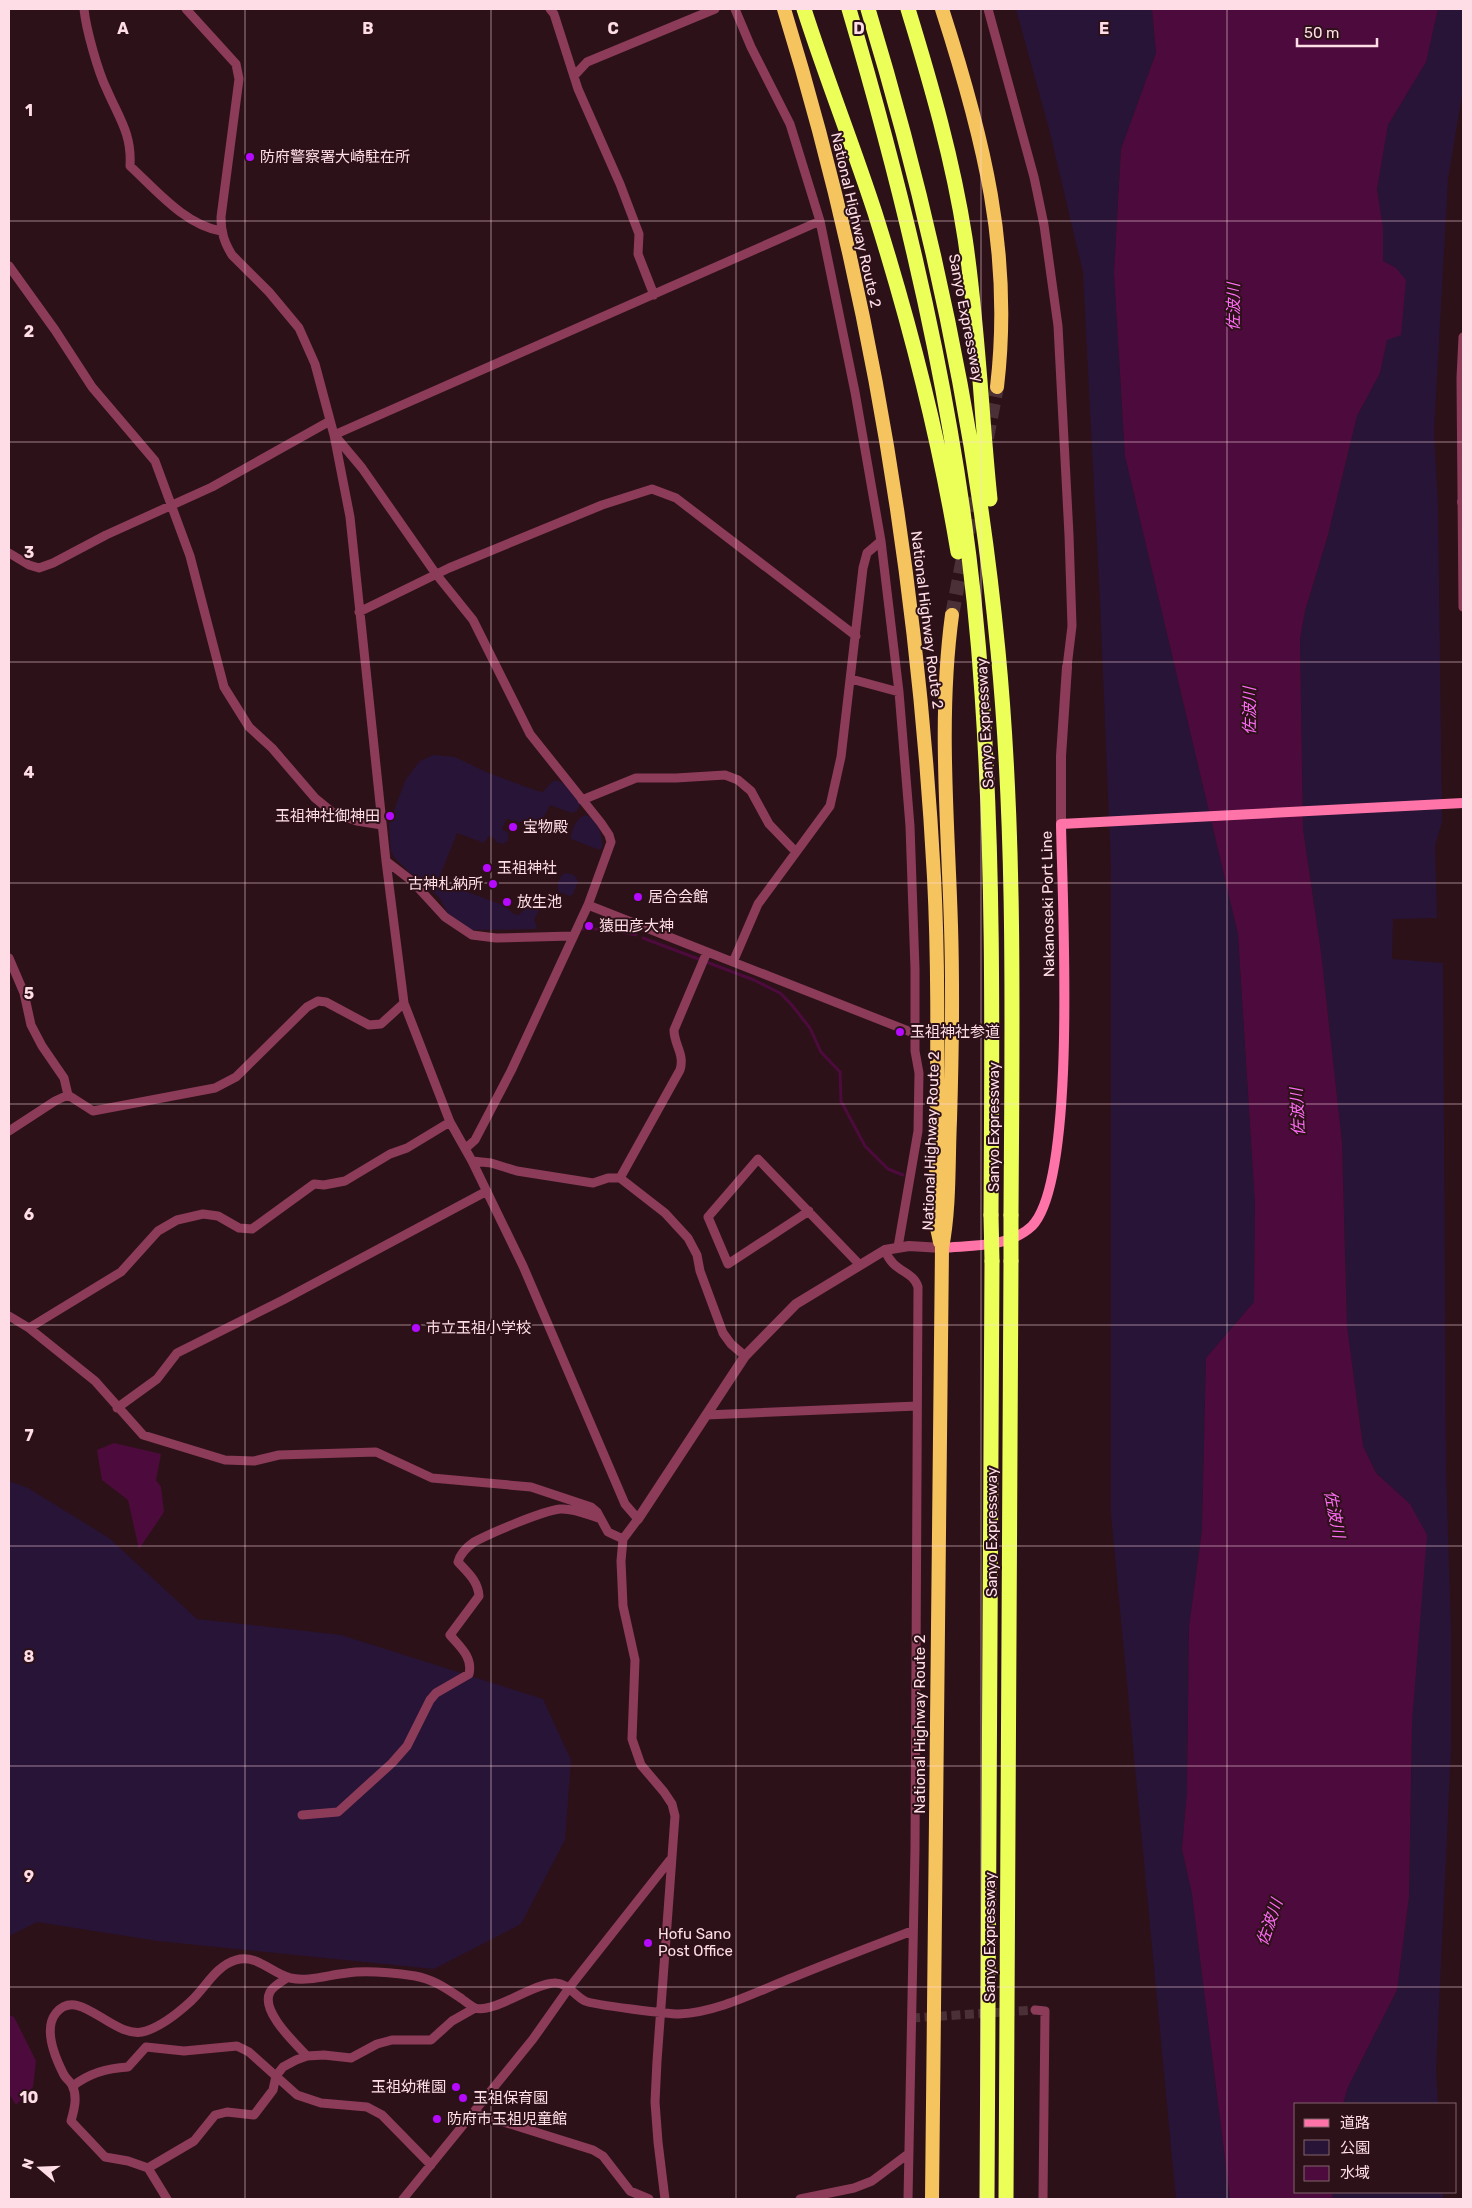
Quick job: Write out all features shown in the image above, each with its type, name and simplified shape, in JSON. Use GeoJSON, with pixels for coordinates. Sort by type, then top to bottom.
{"type":"FeatureCollection","features":[{"type":"Feature","properties":{"kind":"highway","name":"National Highway Route 2"},"geometry":{"type":"LineString","coordinates":[[784,9],[801,65],[834,192],[865,328],[886,441],[908,582],[927,764],[934,881],[936,1223],[942,1248]]}},
{"type":"Feature","properties":{"kind":"highway"},"geometry":{"type":"LineString","coordinates":[[804,9],[874,212],[910,334],[944,478],[982,692]]}},
{"type":"Feature","properties":{"kind":"highway","name":"Sanyo Expressway"},"geometry":{"type":"LineString","coordinates":[[849,9],[871,82],[917,259],[943,385],[963,514],[982,692],[989,831],[992,958],[987,2199]]}},
{"type":"Feature","properties":{"kind":"highway","name":"Sanyo Expressway"},"geometry":{"type":"LineString","coordinates":[[868,9],[889,76],[915,172],[941,283],[976,467],[991,582],[1005,752],[1011,975],[1006,2199]]}},
{"type":"Feature","properties":{"kind":"highway"},"geometry":{"type":"LineString","coordinates":[[908,9],[942,127],[965,237],[975,314],[982,425],[994,538],[991,582]]}},
{"type":"Feature","properties":{"kind":"highway"},"geometry":{"type":"LineString","coordinates":[[942,9],[985,157],[1000,251],[1002,295],[1001,352],[997,387]]}},
{"type":"Feature","properties":{"kind":"highway","name":"National Highway Route 2"},"geometry":{"type":"LineString","coordinates":[[932,2199],[942,1248],[946,1223],[951,1088],[951,928],[944,727],[947,650],[952,615]]}},
{"type":"Feature","properties":{"kind":"main road","name":"Nakanoseki Port Line"},"geometry":{"type":"LineString","coordinates":[[942,1248],[998,1244],[1024,1233],[1041,1212],[1049,1189],[1058,1126],[1065,1019],[1061,824],[1461,803]]}},
{"type":"Feature","properties":{"kind":"street"},"geometry":{"type":"LineString","coordinates":[[84,9],[106,89],[127,130],[131,149],[130,166],[177,209],[207,228],[221,231]]}},
{"type":"Feature","properties":{"kind":"street"},"geometry":{"type":"LineString","coordinates":[[186,9],[236,64],[239,79],[221,217],[221,231],[225,244],[232,255],[269,292],[299,328],[315,364],[334,435],[350,517],[382,825],[404,1003],[450,1122],[466,1148],[523,1266],[625,1504],[638,1519]]}},
{"type":"Feature","properties":{"kind":"street"},"geometry":{"type":"LineString","coordinates":[[550,9],[554,14],[578,89],[620,184],[639,234],[638,254],[654,295]]}},
{"type":"Feature","properties":{"kind":"street"},"geometry":{"type":"LineString","coordinates":[[574,76],[587,62],[716,9]]}},
{"type":"Feature","properties":{"kind":"street"},"geometry":{"type":"LineString","coordinates":[[735,9],[751,47],[790,124],[820,221],[855,392],[880,541],[899,692],[910,826],[915,1051],[919,1073],[918,1131],[898,1247]]}},
{"type":"Feature","properties":{"kind":"street"},"geometry":{"type":"LineString","coordinates":[[988,9],[1034,177],[1044,225],[1058,326],[1069,525],[1072,626],[1067,667],[1061,756],[1061,824]]}},
{"type":"Feature","properties":{"kind":"street"},"geometry":{"type":"LineString","coordinates":[[334,435],[820,221]]}},
{"type":"Feature","properties":{"kind":"street"},"geometry":{"type":"LineString","coordinates":[[9,266],[55,330],[92,387],[152,457],[172,506],[200,588],[224,687],[235,707],[249,727],[272,748],[315,798],[332,812],[357,821],[382,825]]}},
{"type":"Feature","properties":{"kind":"street"},"geometry":{"type":"LineString","coordinates":[[1463,337],[1461,378],[1463,607]]}},
{"type":"Feature","properties":{"kind":"street"},"geometry":{"type":"LineString","coordinates":[[9,553],[29,565],[39,568],[53,563],[106,535],[212,487],[330,421]]}},
{"type":"Feature","properties":{"kind":"street"},"geometry":{"type":"LineString","coordinates":[[334,435],[362,468],[436,574],[473,620],[530,734],[609,835],[610,842],[588,905],[511,1071],[475,1140],[466,1148]]}},
{"type":"Feature","properties":{"kind":"street"},"geometry":{"type":"LineString","coordinates":[[359,612],[436,574],[528,534],[602,505],[652,489],[676,498],[856,636]]}},
{"type":"Feature","properties":{"kind":"street"},"geometry":{"type":"LineString","coordinates":[[733,962],[758,904],[830,806],[841,757],[863,568],[867,553],[880,541]]}},
{"type":"Feature","properties":{"kind":"street"},"geometry":{"type":"LineString","coordinates":[[851,679],[899,692]]}},
{"type":"Feature","properties":{"kind":"street"},"geometry":{"type":"LineString","coordinates":[[582,800],[636,778],[725,775],[738,780],[751,791],[769,824],[796,852]]}},
{"type":"Feature","properties":{"kind":"street"},"geometry":{"type":"LineString","coordinates":[[386,861],[412,881],[445,917],[472,935],[496,938],[572,936]]}},
{"type":"Feature","properties":{"kind":"street"},"geometry":{"type":"LineString","coordinates":[[588,905],[916,1034]]}},
{"type":"Feature","properties":{"kind":"street"},"geometry":{"type":"LineString","coordinates":[[620,1178],[680,1070],[683,1061],[674,1036],[674,1030],[707,952]]}},
{"type":"Feature","properties":{"kind":"street"},"geometry":{"type":"LineString","coordinates":[[9,958],[24,993],[31,1025],[42,1046],[64,1078],[68,1095],[87,1108],[101,1111],[215,1088],[236,1077],[307,1007],[318,1001],[326,1002],[369,1025],[381,1024],[404,1003]]}},
{"type":"Feature","properties":{"kind":"street"},"geometry":{"type":"LineString","coordinates":[[9,1131],[55,1101],[68,1095]]}},
{"type":"Feature","properties":{"kind":"street"},"geometry":{"type":"LineString","coordinates":[[29,1328],[121,1272],[158,1231],[176,1220],[203,1214],[218,1216],[239,1228],[252,1228],[314,1184],[324,1185],[345,1181],[390,1154],[407,1148],[450,1122]]}},
{"type":"Feature","properties":{"kind":"street"},"geometry":{"type":"LineString","coordinates":[[809,1211],[728,1264],[708,1217],[758,1159],[809,1211],[859,1264]]}},
{"type":"Feature","properties":{"kind":"street"},"geometry":{"type":"LineString","coordinates":[[472,1161],[491,1163],[517,1171],[593,1183],[608,1178],[620,1178],[665,1213],[688,1238],[697,1256],[700,1271],[722,1333],[745,1356]]}},
{"type":"Feature","properties":{"kind":"street"},"geometry":{"type":"LineString","coordinates":[[117,1408],[156,1379],[178,1353],[283,1300],[487,1192]]}},
{"type":"Feature","properties":{"kind":"street"},"geometry":{"type":"LineString","coordinates":[[664,2199],[656,2102],[671,1881],[670,1860],[674,1830],[672,1804],[641,1765],[632,1739],[635,1660],[624,1606],[621,1561],[623,1539],[745,1356],[796,1304],[859,1264],[885,1250],[898,1247],[942,1248]]}},
{"type":"Feature","properties":{"kind":"street"},"geometry":{"type":"LineString","coordinates":[[885,1250],[890,1262],[912,1277],[918,1287],[916,1829],[912,1931],[908,2199]]}},
{"type":"Feature","properties":{"kind":"street"},"geometry":{"type":"LineString","coordinates":[[9,1316],[29,1328],[95,1381],[143,1435],[225,1460],[254,1461],[279,1456],[376,1452],[432,1478],[531,1487],[592,1507],[598,1512],[608,1532],[623,1539]]}},
{"type":"Feature","properties":{"kind":"street"},"geometry":{"type":"LineString","coordinates":[[706,1415],[917,1406]]}},
{"type":"Feature","properties":{"kind":"street"},"geometry":{"type":"LineString","coordinates":[[302,1815],[338,1812],[392,1763],[407,1746],[430,1700],[436,1693],[469,1674],[471,1667],[470,1659],[450,1634],[479,1596],[479,1587],[458,1562],[459,1556],[464,1550],[474,1543],[532,1518],[559,1509],[570,1509],[601,1519]]}},
{"type":"Feature","properties":{"kind":"street"},"geometry":{"type":"LineString","coordinates":[[403,2199],[533,2039],[569,1988],[670,1860]]}},
{"type":"Feature","properties":{"kind":"street"},"geometry":{"type":"LineString","coordinates":[[167,2199],[148,2168],[128,2161],[105,2157],[71,2121],[76,2101],[73,2086],[64,2075],[50,2037],[50,2026],[56,2013],[68,2005],[80,2006],[90,2010],[121,2030],[134,2033],[143,2032],[153,2028],[189,2003],[220,1969],[236,1960],[249,1959],[270,1967],[288,1977],[311,1979],[350,1972],[417,1976],[432,1980],[475,2008],[488,2009],[513,1997],[555,1983],[569,1988],[586,2001],[679,2014],[713,2008],[912,1931]]}},
{"type":"Feature","properties":{"kind":"street"},"geometry":{"type":"LineString","coordinates":[[288,1977],[271,1990],[268,1999],[271,2012],[282,2028],[307,2056]]}},
{"type":"Feature","properties":{"kind":"street"},"geometry":{"type":"LineString","coordinates":[[148,2168],[194,2142],[215,2116],[227,2112],[254,2115],[273,2090],[276,2076],[283,2068],[307,2056],[324,2055],[351,2058],[377,2044],[392,2040],[431,2040],[452,2021],[475,2008]]}},
{"type":"Feature","properties":{"kind":"street"},"geometry":{"type":"LineString","coordinates":[[1035,2010],[1045,2011],[1043,2199]]}},
{"type":"Feature","properties":{"kind":"street"},"geometry":{"type":"LineString","coordinates":[[73,2086],[93,2074],[112,2068],[128,2067],[146,2047],[184,2051],[237,2046],[249,2052],[297,2095],[321,2103],[367,2107],[382,2115],[431,2165]]}},
{"type":"Feature","properties":{"kind":"street"},"geometry":{"type":"LineString","coordinates":[[475,2112],[593,2150],[603,2156],[630,2191],[649,2199]]}},
{"type":"Feature","properties":{"kind":"street"},"geometry":{"type":"LineString","coordinates":[[800,2199],[854,2188],[872,2181],[908,2154]]}},
{"type":"Feature","properties":{"kind":"green space"},"geometry":{"type":"Polygon","coordinates":[[[1016,9],[1152,9],[1156,53],[1121,149],[1114,273],[1125,456],[1238,934],[1255,1203],[1254,1302],[1206,1358],[1202,1530],[1189,1627],[1187,1792],[1182,1849],[1192,1894],[1230,2199],[1176,2199],[1111,1514],[1111,866],[1083,272],[1049,129],[1016,9]]]}},
{"type":"Feature","properties":{"kind":"green space"},"geometry":{"type":"Polygon","coordinates":[[[1438,9],[1463,9],[1463,89],[1448,179],[1434,431],[1438,506],[1442,822],[1435,846],[1437,918],[1393,919],[1392,959],[1443,963],[1446,1470],[1451,1629],[1451,1749],[1436,2071],[1438,2103],[1343,2103],[1348,2087],[1397,1990],[1409,1897],[1412,1721],[1410,1504],[1376,1473],[1363,1446],[1347,1326],[1342,1142],[1321,952],[1303,829],[1300,639],[1305,611],[1328,535],[1357,416],[1380,373],[1387,340],[1396,268],[1383,261],[1383,228],[1377,189],[1388,125],[1426,62],[1438,9]]]}},
{"type":"Feature","properties":{"kind":"green space"},"geometry":{"type":"Polygon","coordinates":[[[433,755],[455,757],[486,772],[537,791],[543,792],[552,782],[560,781],[580,804],[577,811],[572,813],[550,805],[546,814],[537,823],[532,824],[506,819],[502,829],[508,833],[508,841],[502,844],[489,836],[484,843],[457,833],[439,878],[441,882],[505,906],[514,914],[518,915],[528,907],[535,905],[539,910],[534,920],[537,926],[535,929],[472,930],[448,914],[439,897],[413,876],[394,857],[391,851],[389,824],[396,805],[406,779],[420,761],[433,755]]]}},
{"type":"Feature","properties":{"kind":"green space"},"geometry":{"type":"Polygon","coordinates":[[[586,815],[594,821],[601,833],[602,847],[600,850],[571,839],[575,824],[586,815]]]}},
{"type":"Feature","properties":{"kind":"green space"},"geometry":{"type":"Polygon","coordinates":[[[565,873],[574,875],[578,881],[573,894],[570,896],[558,890],[560,879],[565,873]]]}},
{"type":"Feature","properties":{"kind":"green space"},"geometry":{"type":"Polygon","coordinates":[[[9,1481],[28,1488],[109,1538],[197,1619],[341,1635],[543,1699],[571,1760],[565,1840],[521,1924],[434,1969],[158,1941],[37,1922],[9,1936],[9,1481]]]}},
{"type":"Feature","properties":{"kind":"green space"},"geometry":{"type":"Polygon","coordinates":[[[1332,2193],[1443,2193],[1443,2199],[1333,2199],[1332,2193]]]}},
{"type":"Feature","properties":{"kind":"water","name":"佐波川"},"geometry":{"type":"Polygon","coordinates":[[[1152,9],[1438,9],[1426,62],[1388,125],[1377,189],[1383,228],[1383,261],[1396,268],[1406,280],[1401,335],[1387,340],[1380,373],[1357,416],[1328,535],[1305,611],[1300,639],[1303,829],[1321,952],[1342,1142],[1347,1326],[1363,1446],[1376,1473],[1410,1504],[1427,1535],[1412,1721],[1409,1897],[1397,1990],[1348,2087],[1343,2103],[1294,2103],[1294,2193],[1332,2193],[1333,2199],[1230,2199],[1192,1894],[1182,1849],[1187,1792],[1189,1627],[1202,1530],[1206,1358],[1254,1302],[1255,1203],[1238,934],[1125,456],[1114,273],[1121,149],[1156,53],[1152,9]]]}},
{"type":"Feature","properties":{"kind":"water"},"geometry":{"type":"Polygon","coordinates":[[[114,1443],[161,1454],[156,1480],[161,1487],[164,1512],[139,1549],[128,1500],[102,1480],[97,1450],[114,1443]]]}},
{"type":"Feature","properties":{"kind":"water"},"geometry":{"type":"Polygon","coordinates":[[[9,2015],[14,2017],[36,2061],[33,2087],[16,2105],[9,2094],[9,2015]]]}},
{"type":"Feature","properties":{"kind":"waterway"},"geometry":{"type":"LineString","coordinates":[[583,929],[604,929]]}},
{"type":"Feature","properties":{"kind":"waterway"},"geometry":{"type":"LineString","coordinates":[[612,929],[636,935]]}},
{"type":"Feature","properties":{"kind":"waterway"},"geometry":{"type":"LineString","coordinates":[[643,938],[754,980],[780,993],[810,1028],[821,1052],[840,1072],[841,1101],[865,1146],[888,1169],[903,1175]]}},
{"type":"Feature","properties":{"kind":"tunnel"},"geometry":{"type":"LineString","coordinates":[[987,438],[997,387]]}},
{"type":"Feature","properties":{"kind":"tunnel"},"geometry":{"type":"LineString","coordinates":[[952,615],[976,491]]}},
{"type":"Feature","properties":{"kind":"tunnel"},"geometry":{"type":"LineString","coordinates":[[911,2018],[1035,2010]]}},
{"type":"Feature","properties":{"kind":"place","name":"防府警察署大崎駐在所"},"geometry":{"type":"Point","coordinates":[250,157]}},
{"type":"Feature","properties":{"kind":"place","name":"玉祖神社御神田"},"geometry":{"type":"Point","coordinates":[390,816]}},
{"type":"Feature","properties":{"kind":"place","name":"宝物殿"},"geometry":{"type":"Point","coordinates":[513,827]}},
{"type":"Feature","properties":{"kind":"place","name":"玉祖神社"},"geometry":{"type":"Point","coordinates":[487,868]}},
{"type":"Feature","properties":{"kind":"place","name":"古神札納所"},"geometry":{"type":"Point","coordinates":[493,884]}},
{"type":"Feature","properties":{"kind":"place","name":"居合会館"},"geometry":{"type":"Point","coordinates":[638,897]}},
{"type":"Feature","properties":{"kind":"place","name":"放生池"},"geometry":{"type":"Point","coordinates":[507,902]}},
{"type":"Feature","properties":{"kind":"place","name":"猿田彦大神"},"geometry":{"type":"Point","coordinates":[589,926]}},
{"type":"Feature","properties":{"kind":"place","name":"玉祖神社参道"},"geometry":{"type":"Point","coordinates":[900,1032]}},
{"type":"Feature","properties":{"kind":"place","name":"市立玉祖小学校"},"geometry":{"type":"Point","coordinates":[416,1328]}},
{"type":"Feature","properties":{"kind":"place","name":"Hofu Sano Post Office"},"geometry":{"type":"Point","coordinates":[648,1943]}},
{"type":"Feature","properties":{"kind":"place","name":"玉祖幼稚園"},"geometry":{"type":"Point","coordinates":[456,2087]}},
{"type":"Feature","properties":{"kind":"place","name":"玉祖保育園"},"geometry":{"type":"Point","coordinates":[463,2098]}},
{"type":"Feature","properties":{"kind":"place","name":"防府市玉祖児童館"},"geometry":{"type":"Point","coordinates":[437,2119]}}]}
